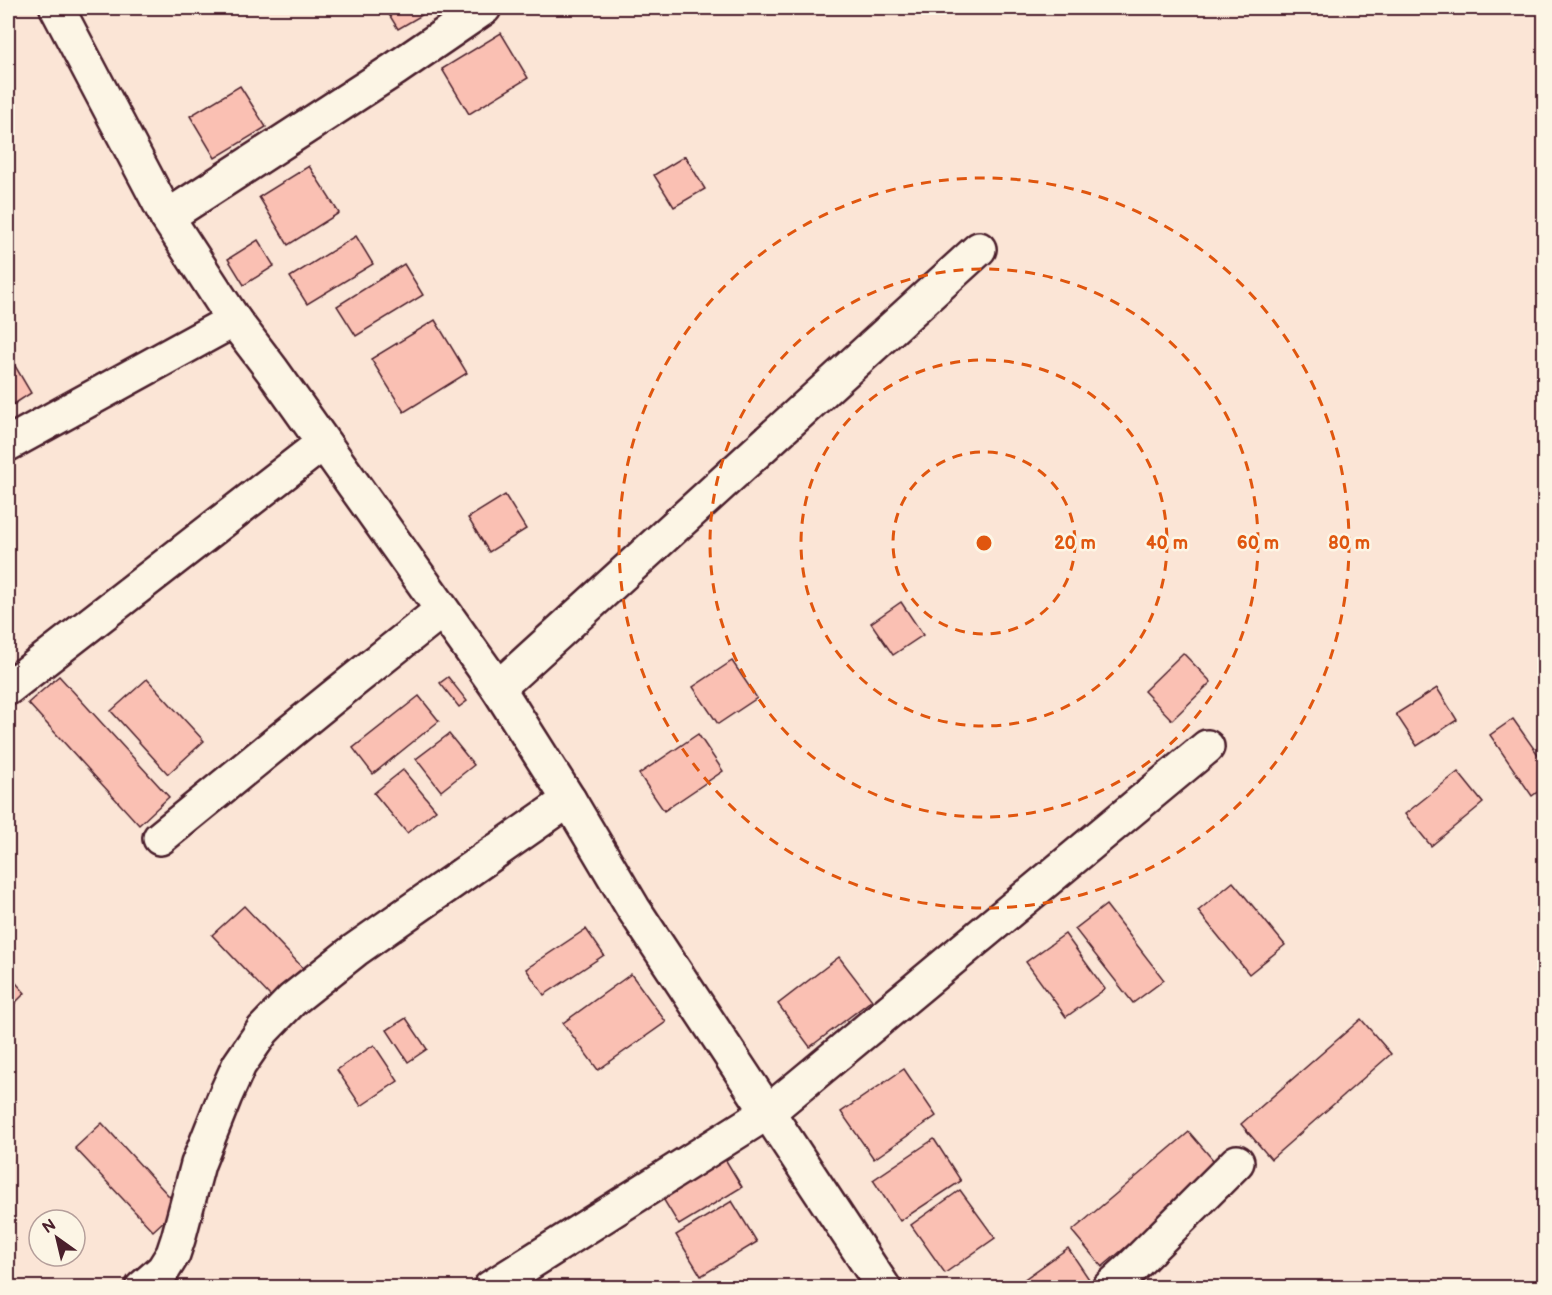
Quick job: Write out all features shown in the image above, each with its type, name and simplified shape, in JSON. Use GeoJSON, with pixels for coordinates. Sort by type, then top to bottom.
{"type":"FeatureCollection","features":[{"type":"Feature","properties":{"kind":"street"},"geometry":{"type":"LineString","coordinates":[[57,8],[166,217],[234,320],[498,688],[633,908],[884,1287]]}},
{"type":"Feature","properties":{"kind":"street"},"geometry":{"type":"LineString","coordinates":[[166,217],[395,69],[484,8]]}},
{"type":"Feature","properties":{"kind":"street"},"geometry":{"type":"LineString","coordinates":[[498,688],[979,249]]}},
{"type":"Feature","properties":{"kind":"street"},"geometry":{"type":"LineString","coordinates":[[8,444],[234,320]]}},
{"type":"Feature","properties":{"kind":"street"},"geometry":{"type":"LineString","coordinates":[[8,688],[323,443]]}},
{"type":"Feature","properties":{"kind":"street"},"geometry":{"type":"LineString","coordinates":[[160,838],[442,610]]}},
{"type":"Feature","properties":{"kind":"street"},"geometry":{"type":"LineString","coordinates":[[490,1287],[768,1112],[1207,747]]}},
{"type":"Feature","properties":{"kind":"street"},"geometry":{"type":"LineString","coordinates":[[142,1287],[163,1270],[172,1254],[198,1164],[225,1096],[239,1065],[263,1030],[291,1000],[356,950],[568,800]]}},
{"type":"Feature","properties":{"kind":"street"},"geometry":{"type":"LineString","coordinates":[[1109,1287],[1237,1162]]}},
{"type":"Feature","properties":{"kind":"building"},"geometry":{"type":"Polygon","coordinates":[[[385,8],[434,8],[398,29],[385,8]]]}},
{"type":"Feature","properties":{"kind":"building"},"geometry":{"type":"Polygon","coordinates":[[[501,33],[528,78],[469,114],[442,69],[501,33]]]}},
{"type":"Feature","properties":{"kind":"building"},"geometry":{"type":"Polygon","coordinates":[[[240,86],[266,127],[215,158],[190,116],[240,86]]]}},
{"type":"Feature","properties":{"kind":"building"},"geometry":{"type":"Polygon","coordinates":[[[685,156],[705,189],[674,207],[654,175],[685,156]]]}},
{"type":"Feature","properties":{"kind":"building"},"geometry":{"type":"Polygon","coordinates":[[[309,166],[339,213],[288,245],[259,197],[309,166]]]}},
{"type":"Feature","properties":{"kind":"building"},"geometry":{"type":"Polygon","coordinates":[[[356,236],[373,264],[307,304],[290,277],[356,236]]]}},
{"type":"Feature","properties":{"kind":"building"},"geometry":{"type":"Polygon","coordinates":[[[258,240],[274,266],[244,285],[228,259],[258,240]]]}},
{"type":"Feature","properties":{"kind":"building"},"geometry":{"type":"Polygon","coordinates":[[[404,264],[423,295],[356,336],[337,306],[404,264]]]}},
{"type":"Feature","properties":{"kind":"building"},"geometry":{"type":"Polygon","coordinates":[[[435,320],[467,373],[404,412],[371,359],[435,320]]]}},
{"type":"Feature","properties":{"kind":"building"},"geometry":{"type":"Polygon","coordinates":[[[8,354],[31,393],[8,408],[8,354]]]}},
{"type":"Feature","properties":{"kind":"building"},"geometry":{"type":"Polygon","coordinates":[[[505,495],[526,529],[489,552],[468,518],[505,495]]]}},
{"type":"Feature","properties":{"kind":"building"},"geometry":{"type":"Polygon","coordinates":[[[901,602],[923,635],[893,655],[871,623],[901,602]]]}},
{"type":"Feature","properties":{"kind":"building"},"geometry":{"type":"Polygon","coordinates":[[[1183,653],[1211,682],[1172,720],[1144,691],[1183,653]]]}},
{"type":"Feature","properties":{"kind":"building"},"geometry":{"type":"Polygon","coordinates":[[[732,661],[757,698],[718,724],[693,687],[732,661]]]}},
{"type":"Feature","properties":{"kind":"building"},"geometry":{"type":"Polygon","coordinates":[[[59,676],[169,797],[139,825],[28,703],[59,676]]]}},
{"type":"Feature","properties":{"kind":"building"},"geometry":{"type":"Polygon","coordinates":[[[448,677],[467,701],[459,707],[440,683],[448,677]]]}},
{"type":"Feature","properties":{"kind":"building"},"geometry":{"type":"Polygon","coordinates":[[[147,679],[204,741],[168,774],[111,711],[147,679]]]}},
{"type":"Feature","properties":{"kind":"building"},"geometry":{"type":"Polygon","coordinates":[[[1437,688],[1457,720],[1417,746],[1396,714],[1437,688]]]}},
{"type":"Feature","properties":{"kind":"building"},"geometry":{"type":"Polygon","coordinates":[[[419,696],[439,721],[373,774],[353,748],[419,696]]]}},
{"type":"Feature","properties":{"kind":"building"},"geometry":{"type":"Polygon","coordinates":[[[1513,719],[1544,763],[1544,787],[1532,796],[1490,735],[1513,719]]]}},
{"type":"Feature","properties":{"kind":"building"},"geometry":{"type":"Polygon","coordinates":[[[449,734],[474,765],[441,791],[416,759],[449,734]]]}},
{"type":"Feature","properties":{"kind":"building"},"geometry":{"type":"Polygon","coordinates":[[[698,734],[723,771],[664,811],[639,774],[698,734]]]}},
{"type":"Feature","properties":{"kind":"building"},"geometry":{"type":"Polygon","coordinates":[[[403,770],[436,810],[407,833],[374,793],[403,770]]]}},
{"type":"Feature","properties":{"kind":"building"},"geometry":{"type":"Polygon","coordinates":[[[1458,772],[1483,803],[1431,846],[1405,814],[1458,772]]]}},
{"type":"Feature","properties":{"kind":"building"},"geometry":{"type":"Polygon","coordinates":[[[1233,882],[1285,945],[1249,974],[1198,911],[1233,882]]]}},
{"type":"Feature","properties":{"kind":"building"},"geometry":{"type":"Polygon","coordinates":[[[1106,905],[1164,980],[1133,1003],[1075,929],[1106,905]]]}},
{"type":"Feature","properties":{"kind":"building"},"geometry":{"type":"Polygon","coordinates":[[[244,906],[303,968],[271,997],[212,935],[244,906]]]}},
{"type":"Feature","properties":{"kind":"building"},"geometry":{"type":"Polygon","coordinates":[[[586,929],[604,955],[544,995],[526,969],[586,929]]]}},
{"type":"Feature","properties":{"kind":"building"},"geometry":{"type":"Polygon","coordinates":[[[1065,934],[1105,989],[1066,1017],[1026,962],[1065,934]]]}},
{"type":"Feature","properties":{"kind":"building"},"geometry":{"type":"Polygon","coordinates":[[[839,957],[872,1000],[810,1047],[778,1004],[839,957]]]}},
{"type":"Feature","properties":{"kind":"building"},"geometry":{"type":"Polygon","coordinates":[[[8,974],[25,993],[8,1010],[8,974]]]}},
{"type":"Feature","properties":{"kind":"building"},"geometry":{"type":"Polygon","coordinates":[[[631,974],[666,1022],[598,1070],[563,1023],[631,974]]]}},
{"type":"Feature","properties":{"kind":"building"},"geometry":{"type":"Polygon","coordinates":[[[406,1018],[427,1049],[408,1062],[387,1030],[406,1018]]]}},
{"type":"Feature","properties":{"kind":"building"},"geometry":{"type":"Polygon","coordinates":[[[1361,1019],[1391,1054],[1271,1159],[1241,1124],[1361,1019]]]}},
{"type":"Feature","properties":{"kind":"building"},"geometry":{"type":"Polygon","coordinates":[[[374,1045],[398,1081],[361,1106],[337,1070],[374,1045]]]}},
{"type":"Feature","properties":{"kind":"building"},"geometry":{"type":"Polygon","coordinates":[[[904,1069],[936,1116],[874,1159],[841,1112],[904,1069]]]}},
{"type":"Feature","properties":{"kind":"building"},"geometry":{"type":"Polygon","coordinates":[[[102,1123],[179,1207],[153,1231],[75,1148],[102,1123]]]}},
{"type":"Feature","properties":{"kind":"building"},"geometry":{"type":"Polygon","coordinates":[[[1189,1132],[1220,1168],[1102,1267],[1072,1231],[1189,1132]]]}},
{"type":"Feature","properties":{"kind":"building"},"geometry":{"type":"Polygon","coordinates":[[[934,1139],[961,1181],[900,1221],[873,1180],[934,1139]]]}},
{"type":"Feature","properties":{"kind":"building"},"geometry":{"type":"Polygon","coordinates":[[[722,1154],[742,1187],[679,1225],[659,1192],[722,1154]]]}},
{"type":"Feature","properties":{"kind":"building"},"geometry":{"type":"Polygon","coordinates":[[[960,1190],[995,1238],[945,1273],[911,1225],[960,1190]]]}},
{"type":"Feature","properties":{"kind":"building"},"geometry":{"type":"Polygon","coordinates":[[[732,1201],[757,1242],[701,1276],[676,1235],[732,1201]]]}},
{"type":"Feature","properties":{"kind":"building"},"geometry":{"type":"Polygon","coordinates":[[[1068,1248],[1095,1288],[1012,1288],[1068,1248]]]}}]}
